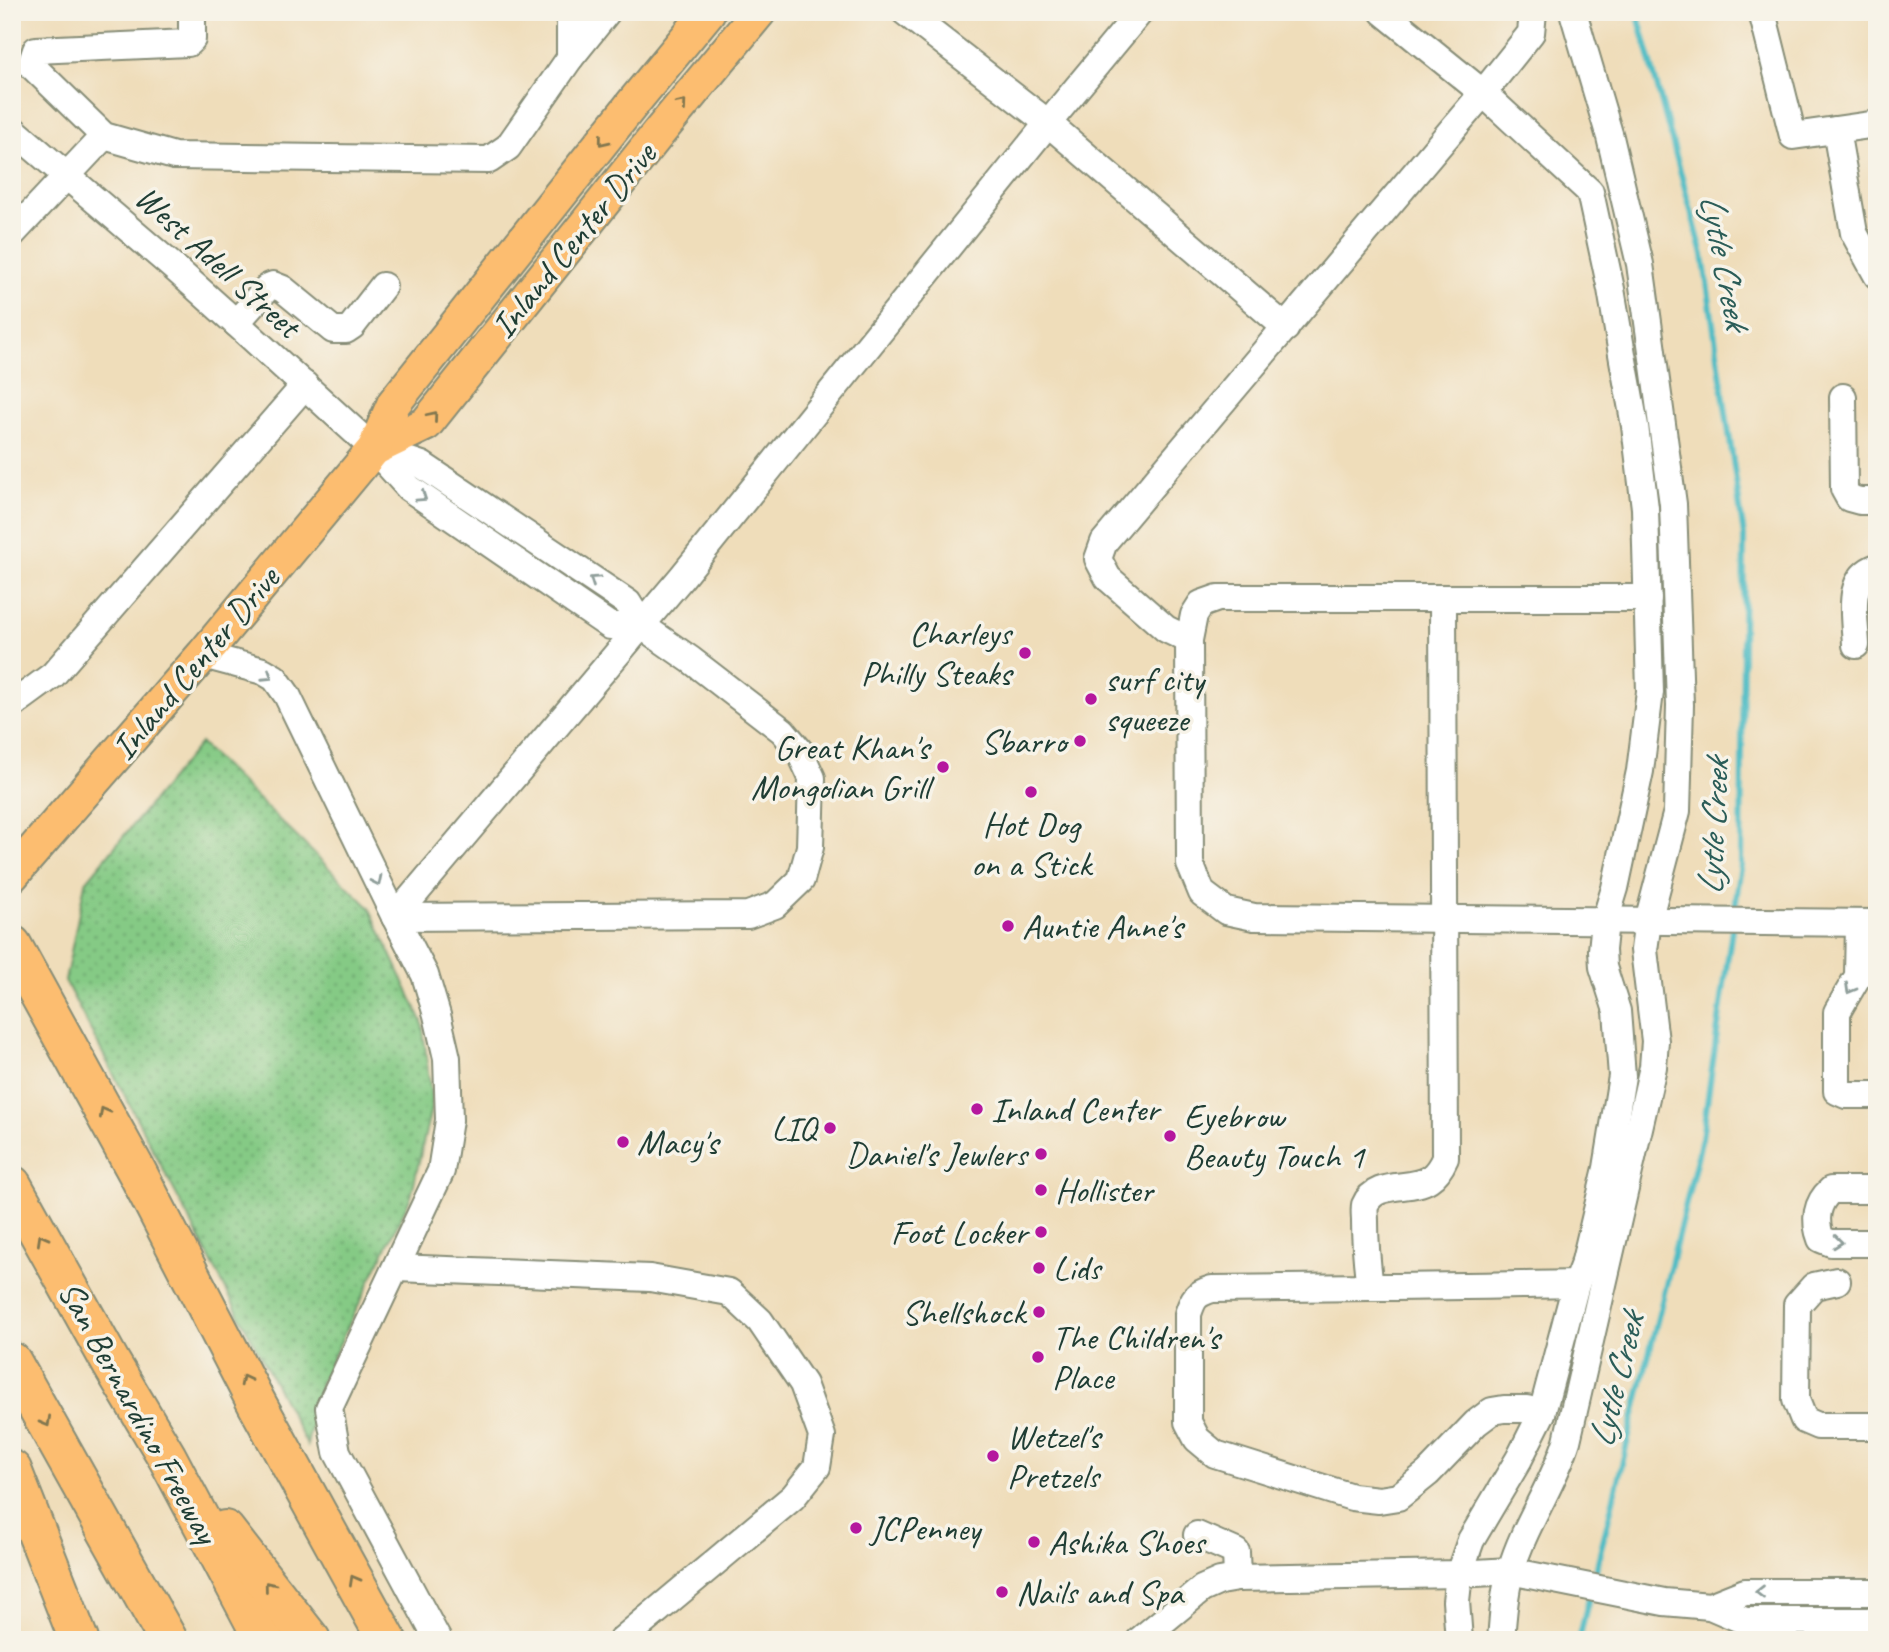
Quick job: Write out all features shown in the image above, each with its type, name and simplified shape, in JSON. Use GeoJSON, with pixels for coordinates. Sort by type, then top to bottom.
{"type":"FeatureCollection","features":[{"type":"Feature","properties":{"kind":"highway"},"geometry":{"type":"LineString","coordinates":[[12,945],[138,1172],[257,1404],[387,1640]]}},
{"type":"Feature","properties":{"kind":"highway","name":"San Bernardino Freeway"},"geometry":{"type":"LineString","coordinates":[[12,1185],[111,1363],[167,1457],[264,1640]]}},
{"type":"Feature","properties":{"kind":"highway"},"geometry":{"type":"LineString","coordinates":[[12,1362],[167,1640]]}},
{"type":"Feature","properties":{"kind":"highway"},"geometry":{"type":"LineString","coordinates":[[167,1457],[311,1640]]}},
{"type":"Feature","properties":{"kind":"highway"},"geometry":{"type":"LineString","coordinates":[[12,1470],[79,1640]]}},
{"type":"Feature","properties":{"kind":"highway"},"geometry":{"type":"LineString","coordinates":[[12,1521],[79,1640]]}},
{"type":"Feature","properties":{"kind":"main road","name":"Inland Center Drive"},"geometry":{"type":"LineString","coordinates":[[374,449],[426,424],[643,152],[759,12]]}},
{"type":"Feature","properties":{"kind":"main road","name":"Inland Center Drive"},"geometry":{"type":"LineString","coordinates":[[12,875],[203,655],[374,449],[394,403],[707,13]]}},
{"type":"Feature","properties":{"kind":"street"},"geometry":{"type":"LineString","coordinates":[[192,12],[192,40],[188,43],[36,50],[31,65],[104,136],[174,156],[489,160],[508,147],[570,58],[607,12]]}},
{"type":"Feature","properties":{"kind":"street"},"geometry":{"type":"LineString","coordinates":[[570,12],[570,58]]}},
{"type":"Feature","properties":{"kind":"street"},"geometry":{"type":"LineString","coordinates":[[905,12],[1048,123],[1286,328]]}},
{"type":"Feature","properties":{"kind":"street"},"geometry":{"type":"LineString","coordinates":[[395,917],[642,626],[1140,12]]}},
{"type":"Feature","properties":{"kind":"street"},"geometry":{"type":"LineString","coordinates":[[1383,12],[1483,93],[1590,192],[1611,289],[1635,426],[1645,508],[1650,692],[1640,771],[1615,888],[1605,920],[1602,950],[1603,967],[1617,1010],[1622,1076],[1607,1168],[1542,1413],[1519,1459],[1471,1539],[1459,1574],[1456,1601],[1459,1640]]}},
{"type":"Feature","properties":{"kind":"street"},"geometry":{"type":"LineString","coordinates":[[1189,639],[1166,629],[1108,578],[1098,559],[1104,542],[1483,93],[1531,33],[1532,12]]}},
{"type":"Feature","properties":{"kind":"street"},"geometry":{"type":"LineString","coordinates":[[1501,1640],[1503,1610],[1517,1572],[1524,1535],[1560,1465],[1567,1441],[1653,1068],[1656,1041],[1644,950],[1655,921],[1677,811],[1680,705],[1673,504],[1640,264],[1610,137],[1573,12]]}},
{"type":"Feature","properties":{"kind":"street"},"geometry":{"type":"LineString","coordinates":[[1762,12],[1793,136],[1877,124]]}},
{"type":"Feature","properties":{"kind":"street"},"geometry":{"type":"LineString","coordinates":[[707,13],[737,38]]}},
{"type":"Feature","properties":{"kind":"street","name":"West Adell Street"},"geometry":{"type":"LineString","coordinates":[[12,129],[178,271],[374,449]]}},
{"type":"Feature","properties":{"kind":"street"},"geometry":{"type":"LineString","coordinates":[[1836,130],[1854,233],[1877,275]]}},
{"type":"Feature","properties":{"kind":"street"},"geometry":{"type":"LineString","coordinates":[[12,234],[104,136]]}},
{"type":"Feature","properties":{"kind":"street"},"geometry":{"type":"LineString","coordinates":[[236,323],[268,287],[273,285],[283,289],[333,330],[346,330],[383,286]]}},
{"type":"Feature","properties":{"kind":"street"},"geometry":{"type":"LineString","coordinates":[[12,705],[52,675],[304,385]]}},
{"type":"Feature","properties":{"kind":"street"},"geometry":{"type":"LineString","coordinates":[[1843,397],[1844,489],[1849,498],[1877,501]]}},
{"type":"Feature","properties":{"kind":"street"},"geometry":{"type":"LineString","coordinates":[[374,449],[422,465],[628,603],[642,626],[783,731],[799,750],[811,778],[810,847],[801,880],[775,905],[748,915],[395,917]]}},
{"type":"Feature","properties":{"kind":"street"},"geometry":{"type":"LineString","coordinates":[[1856,645],[1854,590],[1862,576],[1877,568]]}},
{"type":"Feature","properties":{"kind":"street"},"geometry":{"type":"LineString","coordinates":[[1648,598],[1218,598],[1201,604],[1194,615],[1189,639],[1190,864],[1202,892],[1226,911],[1254,917],[1868,923],[1858,976],[1838,1012],[1837,1091],[1846,1096],[1877,1095]]}},
{"type":"Feature","properties":{"kind":"street"},"geometry":{"type":"LineString","coordinates":[[1370,1286],[1365,1244],[1365,1205],[1373,1195],[1387,1188],[1417,1185],[1429,1179],[1439,1171],[1445,1158],[1443,599]]}},
{"type":"Feature","properties":{"kind":"street"},"geometry":{"type":"LineString","coordinates":[[203,655],[263,671],[275,678],[287,695],[425,975],[437,1015],[447,1058],[449,1120],[441,1171],[329,1408],[337,1452],[438,1640]]}},
{"type":"Feature","properties":{"kind":"street"},"geometry":{"type":"LineString","coordinates":[[1877,1190],[1831,1190],[1818,1207],[1817,1229],[1821,1239],[1831,1243],[1877,1244]]}},
{"type":"Feature","properties":{"kind":"street"},"geometry":{"type":"LineString","coordinates":[[396,1268],[650,1278],[729,1292],[760,1321],[803,1384],[822,1436],[817,1467],[793,1497],[622,1640]]}},
{"type":"Feature","properties":{"kind":"street"},"geometry":{"type":"LineString","coordinates":[[1836,1281],[1814,1286],[1797,1305],[1796,1401],[1804,1420],[1818,1426],[1877,1426]]}},
{"type":"Feature","properties":{"kind":"street"},"geometry":{"type":"LineString","coordinates":[[1542,1413],[1527,1409],[1492,1411],[1398,1497],[1379,1500],[1352,1497],[1215,1454],[1197,1439],[1188,1422],[1188,1314],[1193,1300],[1201,1292],[1212,1289],[1576,1284]]}},
{"type":"Feature","properties":{"kind":"street"},"geometry":{"type":"LineString","coordinates":[[1197,1535],[1237,1552],[1237,1578]]}},
{"type":"Feature","properties":{"kind":"street"},"geometry":{"type":"LineString","coordinates":[[1140,1640],[1202,1589],[1220,1581],[1237,1578],[1517,1572],[1664,1602],[1710,1605],[1745,1620],[1877,1621]]}},
{"type":"Feature","properties":{"kind":"street"},"geometry":{"type":"LineString","coordinates":[[1710,1605],[1745,1592],[1877,1592]]}},
{"type":"Feature","properties":{"kind":"street"},"geometry":{"type":"LineString","coordinates":[[1800,1592],[1800,1620]]}},
{"type":"Feature","properties":{"kind":"green space"},"geometry":{"type":"Polygon","coordinates":[[[200,743],[369,907],[422,1021],[432,1104],[411,1197],[321,1382],[307,1445],[65,981],[85,883],[200,743]]]}},
{"type":"Feature","properties":{"kind":"waterway","name":"Lytle Creek"},"geometry":{"type":"LineString","coordinates":[[1637,12],[1703,255],[1744,536],[1741,865],[1734,915]]}},
{"type":"Feature","properties":{"kind":"waterway","name":"Lytle Creek"},"geometry":{"type":"LineString","coordinates":[[1593,1582],[1702,1138],[1732,929]]}},
{"type":"Feature","properties":{"kind":"waterway","name":"Lytle Creek"},"geometry":{"type":"LineString","coordinates":[[1579,1640],[1590,1593]]}},
{"type":"Feature","properties":{"kind":"place","name":"Charleys Philly Steaks"},"geometry":{"type":"Point","coordinates":[1025,653]}},
{"type":"Feature","properties":{"kind":"place","name":"surf city squeeze"},"geometry":{"type":"Point","coordinates":[1091,699]}},
{"type":"Feature","properties":{"kind":"place","name":"Sbarro"},"geometry":{"type":"Point","coordinates":[1080,741]}},
{"type":"Feature","properties":{"kind":"place","name":"Great Khan's Mongolian Grill"},"geometry":{"type":"Point","coordinates":[943,767]}},
{"type":"Feature","properties":{"kind":"place","name":"Hot Dog on a Stick"},"geometry":{"type":"Point","coordinates":[1031,792]}},
{"type":"Feature","properties":{"kind":"place","name":"Auntie Anne's"},"geometry":{"type":"Point","coordinates":[1008,926]}},
{"type":"Feature","properties":{"kind":"place","name":"Inland Center"},"geometry":{"type":"Point","coordinates":[977,1109]}},
{"type":"Feature","properties":{"kind":"place","name":"LIQ"},"geometry":{"type":"Point","coordinates":[830,1128]}},
{"type":"Feature","properties":{"kind":"place","name":"Eyebrow Beauty Touch 1"},"geometry":{"type":"Point","coordinates":[1170,1136]}},
{"type":"Feature","properties":{"kind":"place","name":"Macy's"},"geometry":{"type":"Point","coordinates":[623,1142]}},
{"type":"Feature","properties":{"kind":"place","name":"Daniel's Jewlers"},"geometry":{"type":"Point","coordinates":[1041,1154]}},
{"type":"Feature","properties":{"kind":"place","name":"Hollister"},"geometry":{"type":"Point","coordinates":[1041,1190]}},
{"type":"Feature","properties":{"kind":"place","name":"Foot Locker"},"geometry":{"type":"Point","coordinates":[1041,1232]}},
{"type":"Feature","properties":{"kind":"place","name":"Lids"},"geometry":{"type":"Point","coordinates":[1039,1268]}},
{"type":"Feature","properties":{"kind":"place","name":"Shellshock"},"geometry":{"type":"Point","coordinates":[1039,1312]}},
{"type":"Feature","properties":{"kind":"place","name":"The Children's Place"},"geometry":{"type":"Point","coordinates":[1038,1357]}},
{"type":"Feature","properties":{"kind":"place","name":"Wetzel's Pretzels"},"geometry":{"type":"Point","coordinates":[993,1456]}},
{"type":"Feature","properties":{"kind":"place","name":"JCPenney"},"geometry":{"type":"Point","coordinates":[856,1528]}},
{"type":"Feature","properties":{"kind":"place","name":"Ashika Shoes"},"geometry":{"type":"Point","coordinates":[1034,1542]}},
{"type":"Feature","properties":{"kind":"place","name":"Nails and Spa"},"geometry":{"type":"Point","coordinates":[1002,1592]}}]}
